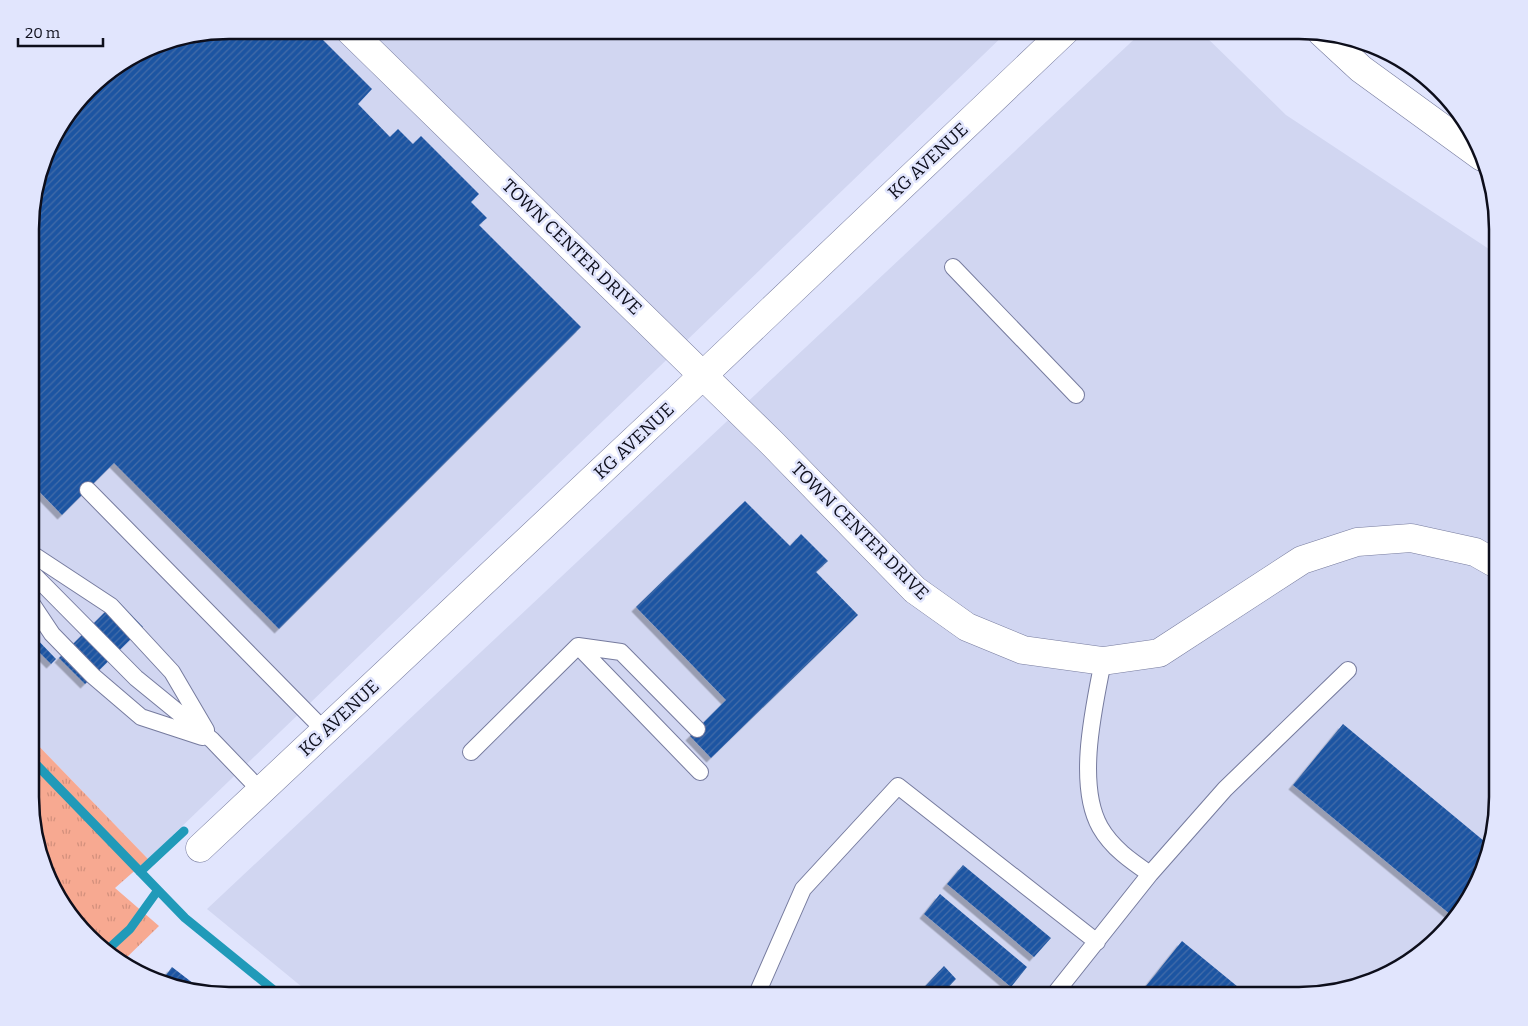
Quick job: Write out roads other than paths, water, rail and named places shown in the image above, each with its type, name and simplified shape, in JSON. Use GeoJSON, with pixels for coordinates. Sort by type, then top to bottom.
{"type":"FeatureCollection","features":[{"type":"Feature","properties":{"kind":"street","name":"TOWN CENTER DRIVE"},"geometry":{"type":"LineString","coordinates":[[358,39],[703,376],[915,590],[967,627],[1023,650],[1103,661],[1159,653],[1302,560],[1357,542],[1411,538],[1475,552],[1489,560]]}},
{"type":"Feature","properties":{"kind":"street","name":"KG AVENUE"},"geometry":{"type":"LineString","coordinates":[[200,848],[703,376],[1057,39]]}},
{"type":"Feature","properties":{"kind":"street"},"geometry":{"type":"LineString","coordinates":[[1331,41],[1361,69],[1472,150]]}},
{"type":"Feature","properties":{"kind":"lane"},"geometry":{"type":"LineString","coordinates":[[953,267],[1076,396]]}},
{"type":"Feature","properties":{"kind":"lane"},"geometry":{"type":"LineString","coordinates":[[88,490],[325,731]]}},
{"type":"Feature","properties":{"kind":"lane"},"geometry":{"type":"LineString","coordinates":[[39,559],[110,606],[117,613],[172,672],[212,740]]}},
{"type":"Feature","properties":{"kind":"lane"},"geometry":{"type":"LineString","coordinates":[[39,581],[136,678],[212,740],[261,791]]}},
{"type":"Feature","properties":{"kind":"lane"},"geometry":{"type":"LineString","coordinates":[[39,614],[52,634],[93,676],[141,717],[212,740]]}},
{"type":"Feature","properties":{"kind":"lane"},"geometry":{"type":"LineString","coordinates":[[578,646],[621,652],[697,728]]}},
{"type":"Feature","properties":{"kind":"lane"},"geometry":{"type":"LineString","coordinates":[[471,752],[578,646]]}},
{"type":"Feature","properties":{"kind":"lane"},"geometry":{"type":"LineString","coordinates":[[578,646],[700,772]]}},
{"type":"Feature","properties":{"kind":"lane"},"geometry":{"type":"LineString","coordinates":[[1103,661],[1092,712],[1088,756],[1090,790],[1100,826],[1121,854],[1150,874]]}},
{"type":"Feature","properties":{"kind":"lane"},"geometry":{"type":"LineString","coordinates":[[1060,987],[1150,874],[1225,789],[1348,670]]}},
{"type":"Feature","properties":{"kind":"lane"},"geometry":{"type":"LineString","coordinates":[[760,987],[804,889],[898,786],[1097,942]]}},
{"type":"Feature","properties":{"kind":"waterway"},"geometry":{"type":"LineString","coordinates":[[39,767],[185,918],[270,987]]}},
{"type":"Feature","properties":{"kind":"waterway"},"geometry":{"type":"LineString","coordinates":[[140,872],[184,831]]}},
{"type":"Feature","properties":{"kind":"waterway"},"geometry":{"type":"LineString","coordinates":[[111,946],[130,929],[158,890]]}}]}
